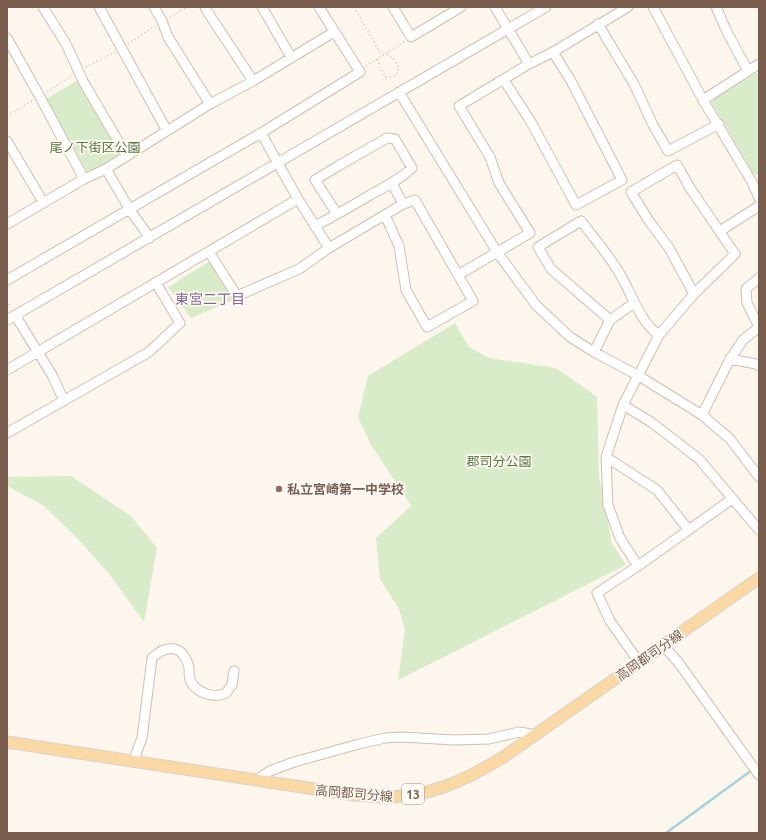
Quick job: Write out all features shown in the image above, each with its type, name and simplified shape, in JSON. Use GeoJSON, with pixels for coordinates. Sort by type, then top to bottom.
{"type":"FeatureCollection","features":[{"type":"Feature","properties":{"kind":"main road","name":"高岡都司分線"},"geometry":{"type":"LineString","coordinates":[[7,742],[354,795],[379,797],[405,796],[456,782],[484,769],[536,735],[759,578]]}},
{"type":"Feature","properties":{"kind":"street"},"geometry":{"type":"LineString","coordinates":[[43,7],[66,44],[78,71],[127,156]]}},
{"type":"Feature","properties":{"kind":"street"},"geometry":{"type":"LineString","coordinates":[[99,7],[167,131]]}},
{"type":"Feature","properties":{"kind":"street"},"geometry":{"type":"LineString","coordinates":[[154,7],[162,21],[168,37],[210,104]]}},
{"type":"Feature","properties":{"kind":"street"},"geometry":{"type":"LineString","coordinates":[[205,7],[253,81]]}},
{"type":"Feature","properties":{"kind":"street"},"geometry":{"type":"LineString","coordinates":[[262,7],[291,57]]}},
{"type":"Feature","properties":{"kind":"street"},"geometry":{"type":"LineString","coordinates":[[7,280],[261,133],[360,72],[319,7]]}},
{"type":"Feature","properties":{"kind":"street"},"geometry":{"type":"LineString","coordinates":[[393,7],[411,37],[461,7]]}},
{"type":"Feature","properties":{"kind":"street"},"geometry":{"type":"LineString","coordinates":[[495,7],[529,64]]}},
{"type":"Feature","properties":{"kind":"street"},"geometry":{"type":"LineString","coordinates":[[64,401],[52,375],[11,317],[150,238],[546,7]]}},
{"type":"Feature","properties":{"kind":"street"},"geometry":{"type":"LineString","coordinates":[[458,275],[530,232],[499,183],[490,157],[459,106],[628,7]]}},
{"type":"Feature","properties":{"kind":"street"},"geometry":{"type":"LineString","coordinates":[[653,7],[703,100],[756,180],[759,198]]}},
{"type":"Feature","properties":{"kind":"street"},"geometry":{"type":"LineString","coordinates":[[716,7],[727,32],[748,71]]}},
{"type":"Feature","properties":{"kind":"street"},"geometry":{"type":"LineString","coordinates":[[598,24],[634,84],[653,125],[668,151],[719,124]]}},
{"type":"Feature","properties":{"kind":"street"},"geometry":{"type":"LineString","coordinates":[[7,224],[84,179],[106,169],[210,104],[253,81],[334,32]]}},
{"type":"Feature","properties":{"kind":"street"},"geometry":{"type":"LineString","coordinates":[[7,38],[84,179]]}},
{"type":"Feature","properties":{"kind":"street"},"geometry":{"type":"LineString","coordinates":[[504,80],[531,122],[576,205],[622,180],[571,81],[553,52]]}},
{"type":"Feature","properties":{"kind":"street"},"geometry":{"type":"LineString","coordinates":[[703,100],[759,64]]}},
{"type":"Feature","properties":{"kind":"street"},"geometry":{"type":"LineString","coordinates":[[399,92],[498,252],[536,305],[570,337],[594,352],[639,376],[702,415],[730,439],[759,477]]}},
{"type":"Feature","properties":{"kind":"street"},"geometry":{"type":"LineString","coordinates":[[261,133],[298,199],[329,248]]}},
{"type":"Feature","properties":{"kind":"street"},"geometry":{"type":"LineString","coordinates":[[315,226],[338,214],[392,183],[412,168],[395,139],[387,138],[316,180],[338,214]]}},
{"type":"Feature","properties":{"kind":"street"},"geometry":{"type":"LineString","coordinates":[[7,141],[43,202]]}},
{"type":"Feature","properties":{"kind":"street"},"geometry":{"type":"LineString","coordinates":[[638,566],[620,538],[608,505],[606,457],[623,406],[659,335],[694,294],[735,254],[690,188],[677,165],[631,192],[649,222],[669,248],[694,294]]}},
{"type":"Feature","properties":{"kind":"street"},"geometry":{"type":"LineString","coordinates":[[106,169],[130,210],[150,238]]}},
{"type":"Feature","properties":{"kind":"street"},"geometry":{"type":"LineString","coordinates":[[392,183],[403,204]]}},
{"type":"Feature","properties":{"kind":"street"},"geometry":{"type":"LineString","coordinates":[[7,370],[298,199]]}},
{"type":"Feature","properties":{"kind":"street"},"geometry":{"type":"LineString","coordinates":[[210,252],[237,296],[299,269],[329,248],[403,204],[415,200],[473,301],[427,327],[406,290],[399,246],[385,216]]}},
{"type":"Feature","properties":{"kind":"street"},"geometry":{"type":"LineString","coordinates":[[720,231],[759,206]]}},
{"type":"Feature","properties":{"kind":"street"},"geometry":{"type":"LineString","coordinates":[[610,320],[551,269],[538,247],[581,221],[621,275],[634,303],[653,331],[659,335]]}},
{"type":"Feature","properties":{"kind":"street"},"geometry":{"type":"LineString","coordinates":[[702,415],[730,359],[743,340],[759,327],[747,303],[746,289],[759,278]]}},
{"type":"Feature","properties":{"kind":"street"},"geometry":{"type":"LineString","coordinates":[[7,433],[149,352],[180,323],[156,283]]}},
{"type":"Feature","properties":{"kind":"street"},"geometry":{"type":"LineString","coordinates":[[594,352],[610,320],[634,303]]}},
{"type":"Feature","properties":{"kind":"street"},"geometry":{"type":"LineString","coordinates":[[730,359],[756,364],[759,366]]}},
{"type":"Feature","properties":{"kind":"street"},"geometry":{"type":"LineString","coordinates":[[623,406],[651,422],[698,459],[759,530]]}},
{"type":"Feature","properties":{"kind":"street"},"geometry":{"type":"LineString","coordinates":[[606,457],[657,490],[688,529]]}},
{"type":"Feature","properties":{"kind":"street"},"geometry":{"type":"LineString","coordinates":[[639,662],[610,621],[597,593],[638,566],[732,499]]}},
{"type":"Feature","properties":{"kind":"street"},"geometry":{"type":"LineString","coordinates":[[664,645],[678,662],[759,775]]}},
{"type":"Feature","properties":{"kind":"street"},"geometry":{"type":"LineString","coordinates":[[133,762],[142,738],[152,658],[160,651],[170,649],[182,653],[189,666],[190,680],[195,688],[217,696],[226,694],[232,685],[234,671]]}},
{"type":"Feature","properties":{"kind":"street"},"geometry":{"type":"LineString","coordinates":[[256,780],[270,771],[294,762],[385,738],[402,737],[455,740],[489,739],[519,732],[536,735]]}},
{"type":"Feature","properties":{"kind":"path"},"geometry":{"type":"LineString","coordinates":[[7,116],[40,97],[78,71],[122,48],[162,21],[188,7]]}},
{"type":"Feature","properties":{"kind":"path"},"geometry":{"type":"LineString","coordinates":[[354,7],[382,56]]}},
{"type":"Feature","properties":{"kind":"path"},"geometry":{"type":"LineString","coordinates":[[359,70],[411,37]]}},
{"type":"Feature","properties":{"kind":"path"},"geometry":{"type":"LineString","coordinates":[[378,59],[380,68],[386,77],[396,76],[399,68],[394,59],[387,53]]}},
{"type":"Feature","properties":{"kind":"green space"},"geometry":{"type":"Polygon","coordinates":[[[759,72],[759,174],[757,175],[753,173],[712,103],[714,97],[759,72]]]}},
{"type":"Feature","properties":{"kind":"green space","name":"尾ノ下街区公園"},"geometry":{"type":"Polygon","coordinates":[[[78,80],[122,154],[91,174],[87,172],[46,99],[78,80]]]}},
{"type":"Feature","properties":{"kind":"green space"},"geometry":{"type":"Polygon","coordinates":[[[210,261],[233,300],[191,318],[168,287],[210,261]]]}},
{"type":"Feature","properties":{"kind":"green space","name":"郡司分公園"},"geometry":{"type":"Polygon","coordinates":[[[455,323],[469,347],[489,358],[556,368],[597,397],[599,476],[612,543],[626,565],[398,680],[405,630],[399,609],[380,579],[376,538],[411,506],[370,443],[358,417],[368,376],[455,323]]]}},
{"type":"Feature","properties":{"kind":"green space"},"geometry":{"type":"Polygon","coordinates":[[[71,476],[131,516],[157,548],[144,622],[109,574],[78,539],[44,506],[7,486],[7,477],[71,476]]]}},
{"type":"Feature","properties":{"kind":"waterway"},"geometry":{"type":"LineString","coordinates":[[666,833],[752,770]]}},
{"type":"Feature","properties":{"kind":"place","name":"私立宮崎第一中学校"},"geometry":{"type":"Point","coordinates":[279,489]}},
{"type":"Feature","properties":{"kind":"district","name":"東宮二丁目"},"geometry":{"type":"Point","coordinates":[210,299]}}]}
